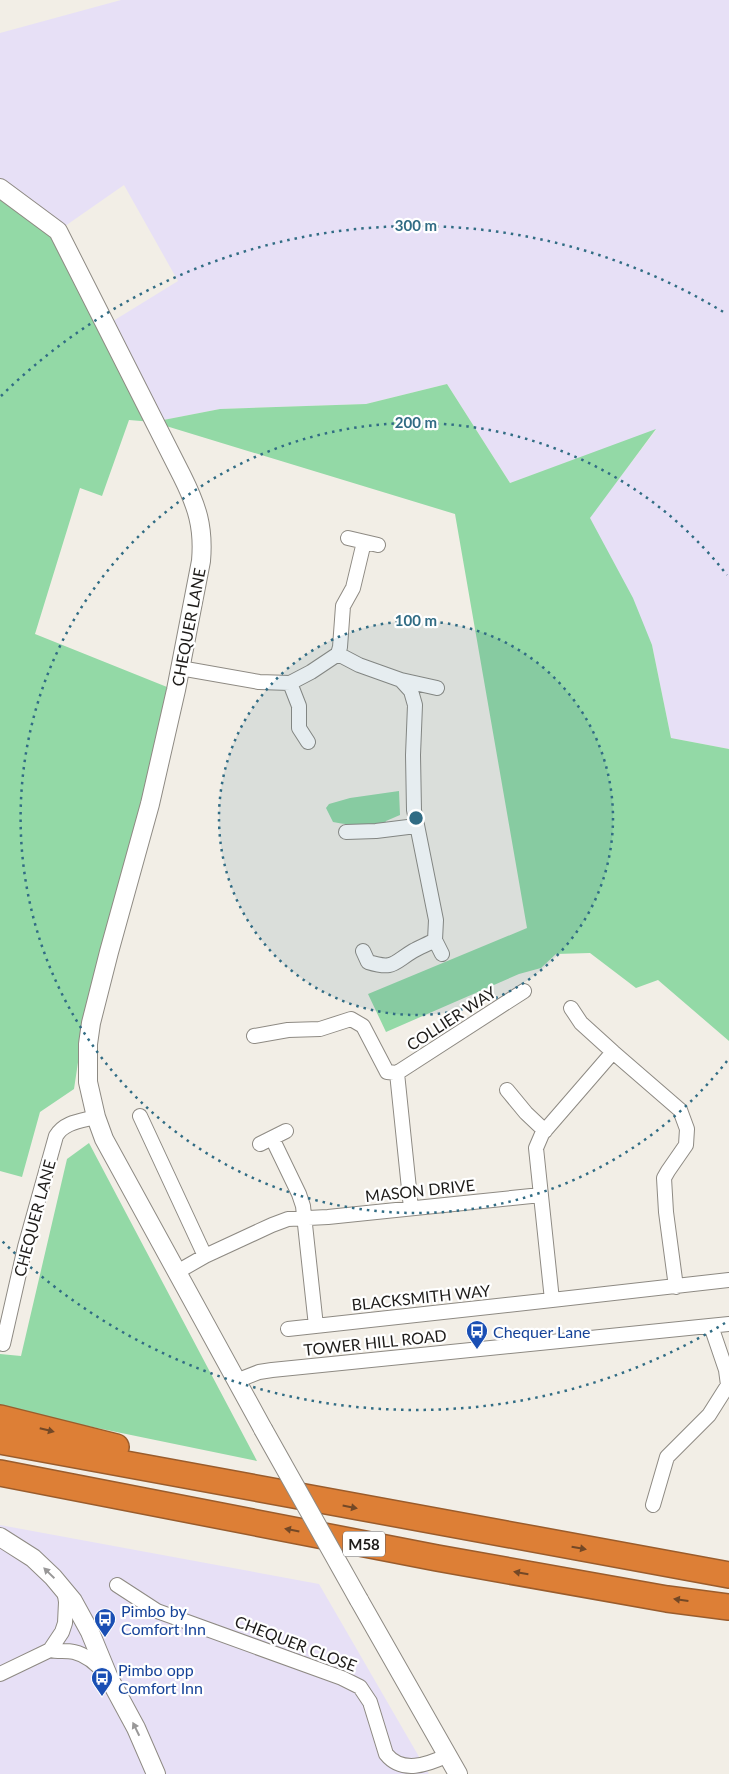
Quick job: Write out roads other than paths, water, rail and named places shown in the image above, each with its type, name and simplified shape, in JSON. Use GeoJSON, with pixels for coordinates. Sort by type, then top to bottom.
{"type":"FeatureCollection","features":[{"type":"Feature","properties":{"kind":"highway","name":"M58"},"geometry":{"type":"LineString","coordinates":[[0,1418],[138,1453],[234,1485]]}},
{"type":"Feature","properties":{"kind":"highway","name":"M58"},"geometry":{"type":"LineString","coordinates":[[0,1441],[729,1575]]}},
{"type":"Feature","properties":{"kind":"highway","name":"M58"},"geometry":{"type":"LineString","coordinates":[[0,1473],[130,1500],[447,1560],[667,1599],[729,1607]]}},
{"type":"Feature","properties":{"kind":"highway"},"geometry":{"type":"LineString","coordinates":[[0,1491],[43,1497],[130,1500]]}},
{"type":"Feature","properties":{"kind":"street","name":"CHEQUER LANE"},"geometry":{"type":"LineString","coordinates":[[0,188],[58,232],[194,500],[201,524],[201,561],[150,804],[95,1002],[88,1044],[88,1082],[96,1117],[104,1139],[236,1381],[458,1774]]}},
{"type":"Feature","properties":{"kind":"street"},"geometry":{"type":"LineString","coordinates":[[348,538],[378,546]]}},
{"type":"Feature","properties":{"kind":"street"},"geometry":{"type":"LineString","coordinates":[[180,668],[259,682],[290,683],[338,654],[343,606],[353,588],[364,542]]}},
{"type":"Feature","properties":{"kind":"street"},"geometry":{"type":"LineString","coordinates":[[338,654],[359,665],[401,680],[437,688]]}},
{"type":"Feature","properties":{"kind":"street"},"geometry":{"type":"LineString","coordinates":[[401,680],[411,691],[415,705],[414,810],[436,920],[435,940],[442,954]]}},
{"type":"Feature","properties":{"kind":"street"},"geometry":{"type":"LineString","coordinates":[[290,683],[298,706],[299,728],[308,742]]}},
{"type":"Feature","properties":{"kind":"street"},"geometry":{"type":"LineString","coordinates":[[346,832],[376,831],[416,826]]}},
{"type":"Feature","properties":{"kind":"street"},"geometry":{"type":"LineString","coordinates":[[363,951],[368,962],[384,966],[393,965],[435,940]]}},
{"type":"Feature","properties":{"kind":"street","name":"COLLIER WAY"},"geometry":{"type":"LineString","coordinates":[[397,1073],[524,991]]}},
{"type":"Feature","properties":{"kind":"street"},"geometry":{"type":"LineString","coordinates":[[571,1008],[580,1023],[680,1110],[687,1129],[686,1145],[664,1178],[666,1212],[676,1287]]}},
{"type":"Feature","properties":{"kind":"street"},"geometry":{"type":"LineString","coordinates":[[254,1036],[288,1030],[320,1029],[351,1019],[363,1026],[387,1072],[397,1073],[411,1208]]}},
{"type":"Feature","properties":{"kind":"street"},"geometry":{"type":"LineString","coordinates":[[613,1052],[545,1130],[536,1148],[552,1300],[729,1280]]}},
{"type":"Feature","properties":{"kind":"street"},"geometry":{"type":"LineString","coordinates":[[507,1090],[526,1113],[545,1130]]}},
{"type":"Feature","properties":{"kind":"street"},"geometry":{"type":"LineString","coordinates":[[140,1116],[205,1256]]}},
{"type":"Feature","properties":{"kind":"street","name":"CHEQUER LANE"},"geometry":{"type":"LineString","coordinates":[[3,1344],[25,1247],[56,1136],[74,1122],[96,1117]]}},
{"type":"Feature","properties":{"kind":"street"},"geometry":{"type":"LineString","coordinates":[[286,1131],[266,1141],[299,1194],[304,1218],[316,1326]]}},
{"type":"Feature","properties":{"kind":"street","name":"MASON DRIVE"},"geometry":{"type":"LineString","coordinates":[[177,1272],[205,1256],[272,1225],[288,1220],[541,1195]]}},
{"type":"Feature","properties":{"kind":"street","name":"BLACKSMITH WAY"},"geometry":{"type":"LineString","coordinates":[[288,1329],[552,1300]]}},
{"type":"Feature","properties":{"kind":"street","name":"TOWER HILL ROAD"},"geometry":{"type":"LineString","coordinates":[[236,1381],[258,1372],[729,1324]]}},
{"type":"Feature","properties":{"kind":"street"},"geometry":{"type":"LineString","coordinates":[[653,1505],[667,1457],[709,1415],[728,1385],[726,1370],[711,1326]]}},
{"type":"Feature","properties":{"kind":"street"},"geometry":{"type":"LineString","coordinates":[[0,1537],[32,1558],[64,1589],[73,1602],[90,1632],[109,1678],[136,1728],[156,1774]]}},
{"type":"Feature","properties":{"kind":"street","name":"CHEQUER CLOSE"},"geometry":{"type":"LineString","coordinates":[[117,1586],[157,1611],[342,1678],[360,1687],[370,1702],[386,1754],[396,1765],[404,1768],[420,1768],[448,1755]]}},
{"type":"Feature","properties":{"kind":"street"},"geometry":{"type":"LineString","coordinates":[[50,1650],[65,1622],[66,1602],[64,1589]]}},
{"type":"Feature","properties":{"kind":"street"},"geometry":{"type":"LineString","coordinates":[[0,1674],[50,1650],[74,1652],[82,1655],[96,1664],[109,1678]]}},
{"type":"Feature","properties":{"kind":"place","name":"Chequer Lane"},"geometry":{"type":"Point","coordinates":[477,1350]}},
{"type":"Feature","properties":{"kind":"place","name":"Pimbo by Comfort Inn"},"geometry":{"type":"Point","coordinates":[105,1638]}},
{"type":"Feature","properties":{"kind":"place","name":"Pimbo opp Comfort Inn"},"geometry":{"type":"Point","coordinates":[102,1697]}}]}
